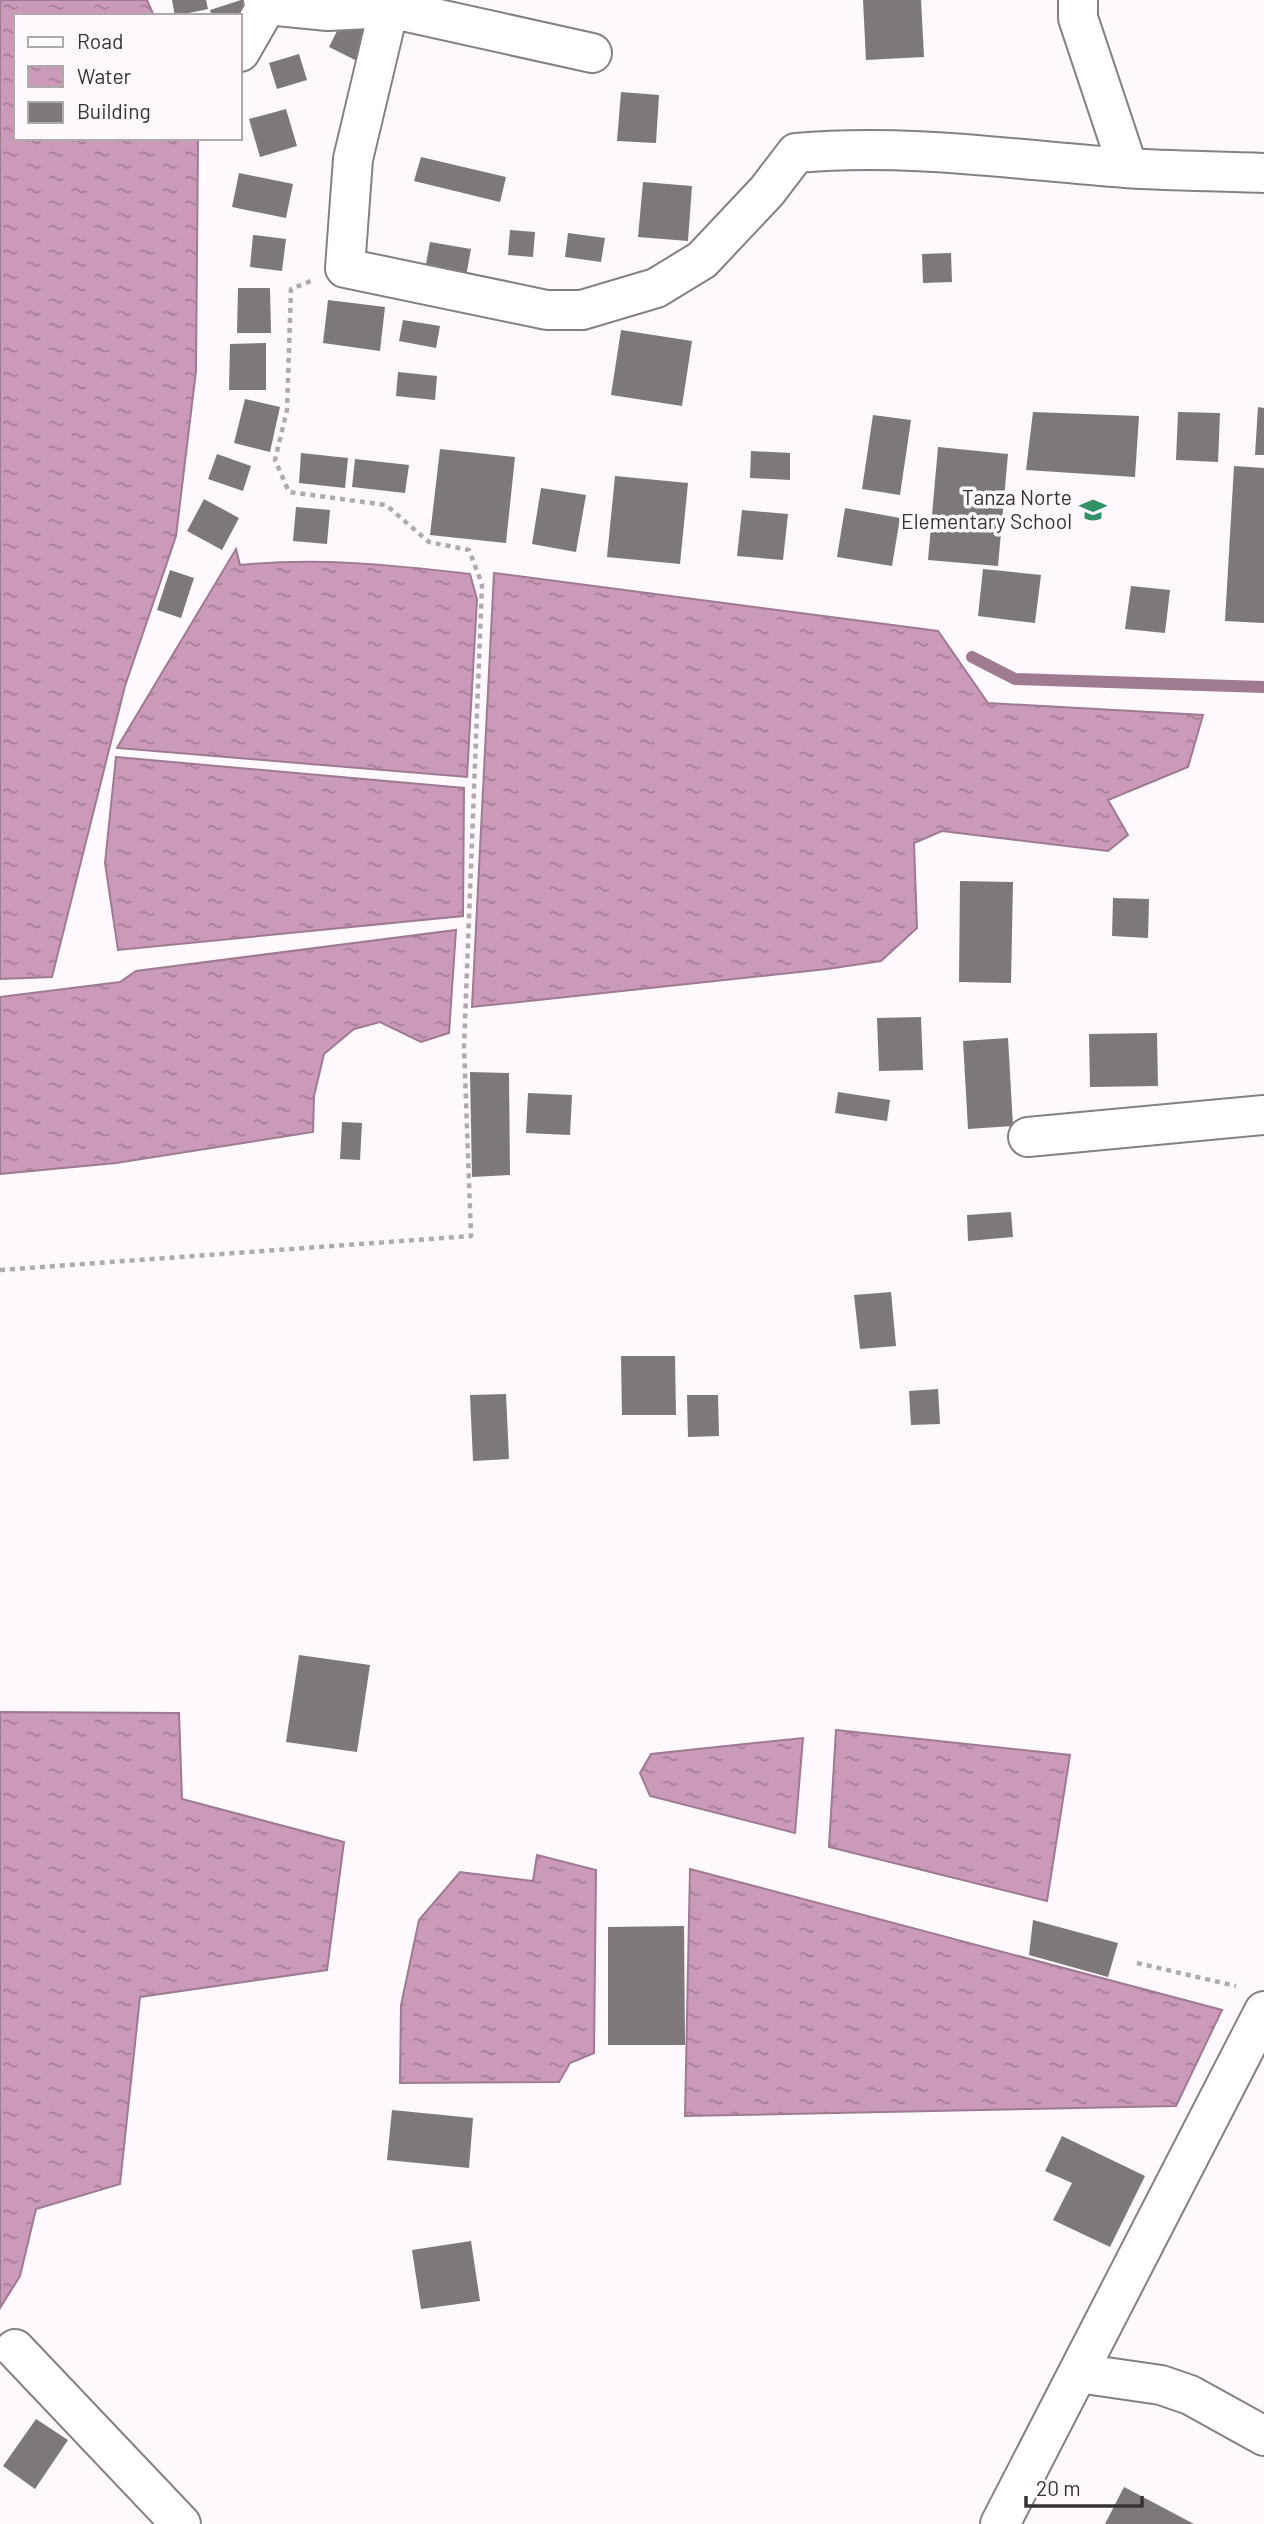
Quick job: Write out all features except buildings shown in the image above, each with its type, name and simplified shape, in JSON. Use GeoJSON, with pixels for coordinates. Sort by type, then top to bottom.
{"type":"FeatureCollection","features":[{"type":"Feature","properties":{"kind":"street"},"geometry":{"type":"LineString","coordinates":[[1078,0],[1078,18],[1128,168]]}},
{"type":"Feature","properties":{"kind":"street"},"geometry":{"type":"LineString","coordinates":[[242,48],[265,2],[319,11],[389,8],[592,53]]}},
{"type":"Feature","properties":{"kind":"street"},"geometry":{"type":"LineString","coordinates":[[389,8],[353,159],[345,268],[547,310],[582,310],[656,288],[702,260],[768,191],[796,153],[843,148],[918,151],[1128,168],[1264,173]]}},
{"type":"Feature","properties":{"kind":"street"},"geometry":{"type":"LineString","coordinates":[[1028,1137],[1264,1115]]}},
{"type":"Feature","properties":{"kind":"street"},"geometry":{"type":"LineString","coordinates":[[1000,2524],[1078,2373],[1251,1998]]}},
{"type":"Feature","properties":{"kind":"street"},"geometry":{"type":"LineString","coordinates":[[15,2348],[181,2524]]}},
{"type":"Feature","properties":{"kind":"street"},"geometry":{"type":"LineString","coordinates":[[1078,2373],[1161,2385],[1190,2395],[1264,2436]]}},
{"type":"Feature","properties":{"kind":"path"},"geometry":{"type":"LineString","coordinates":[[0,1270],[471,1236],[464,1047],[482,584],[470,550],[429,542],[386,505],[289,492],[275,460],[287,410],[291,289],[345,268]]}},
{"type":"Feature","properties":{"kind":"path"},"geometry":{"type":"LineString","coordinates":[[1138,1963],[1251,1998]]}},
{"type":"Feature","properties":{"kind":"water"},"geometry":{"type":"Polygon","coordinates":[[[0,0],[147,0],[153,14],[14,14],[14,140],[198,140],[196,371],[176,536],[125,686],[52,977],[0,979],[0,0]]]}},
{"type":"Feature","properties":{"kind":"water"},"geometry":{"type":"Polygon","coordinates":[[[236,549],[240,565],[327,562],[470,574],[477,599],[467,777],[117,748],[236,549]]]}},
{"type":"Feature","properties":{"kind":"water"},"geometry":{"type":"Polygon","coordinates":[[[494,573],[938,631],[988,703],[1203,715],[1188,767],[1108,800],[1128,835],[1108,851],[942,831],[914,843],[917,928],[881,961],[472,1007],[494,573]]]}},
{"type":"Feature","properties":{"kind":"water"},"geometry":{"type":"Polygon","coordinates":[[[116,757],[464,788],[463,916],[118,950],[105,863],[116,757]]]}},
{"type":"Feature","properties":{"kind":"water"},"geometry":{"type":"Polygon","coordinates":[[[456,930],[449,1033],[421,1042],[380,1022],[354,1029],[324,1054],[314,1096],[313,1132],[116,1163],[0,1174],[0,997],[120,982],[136,971],[456,930]]]}},
{"type":"Feature","properties":{"kind":"water"},"geometry":{"type":"Polygon","coordinates":[[[0,1712],[179,1713],[182,1799],[344,1842],[327,1970],[140,1997],[120,2184],[36,2209],[20,2276],[0,2308],[0,1712]]]}},
{"type":"Feature","properties":{"kind":"water"},"geometry":{"type":"Polygon","coordinates":[[[836,1730],[1070,1755],[1047,1901],[829,1847],[836,1730]]]}},
{"type":"Feature","properties":{"kind":"water"},"geometry":{"type":"Polygon","coordinates":[[[803,1738],[795,1833],[650,1796],[640,1773],[651,1754],[803,1738]]]}},
{"type":"Feature","properties":{"kind":"water"},"geometry":{"type":"Polygon","coordinates":[[[537,1855],[596,1870],[594,2053],[570,2063],[559,2082],[400,2083],[401,2005],[419,1920],[460,1872],[533,1881],[537,1855]]]}},
{"type":"Feature","properties":{"kind":"water"},"geometry":{"type":"Polygon","coordinates":[[[690,1869],[1222,2010],[1176,2106],[685,2116],[690,1869]]]}},
{"type":"Feature","properties":{"kind":"waterway"},"geometry":{"type":"LineString","coordinates":[[972,657],[1015,679],[1264,687]]}},
{"type":"Feature","properties":{"kind":"place","name":"Tanza Norte Elementary School"},"geometry":{"type":"Point","coordinates":[1093,510]}}]}
